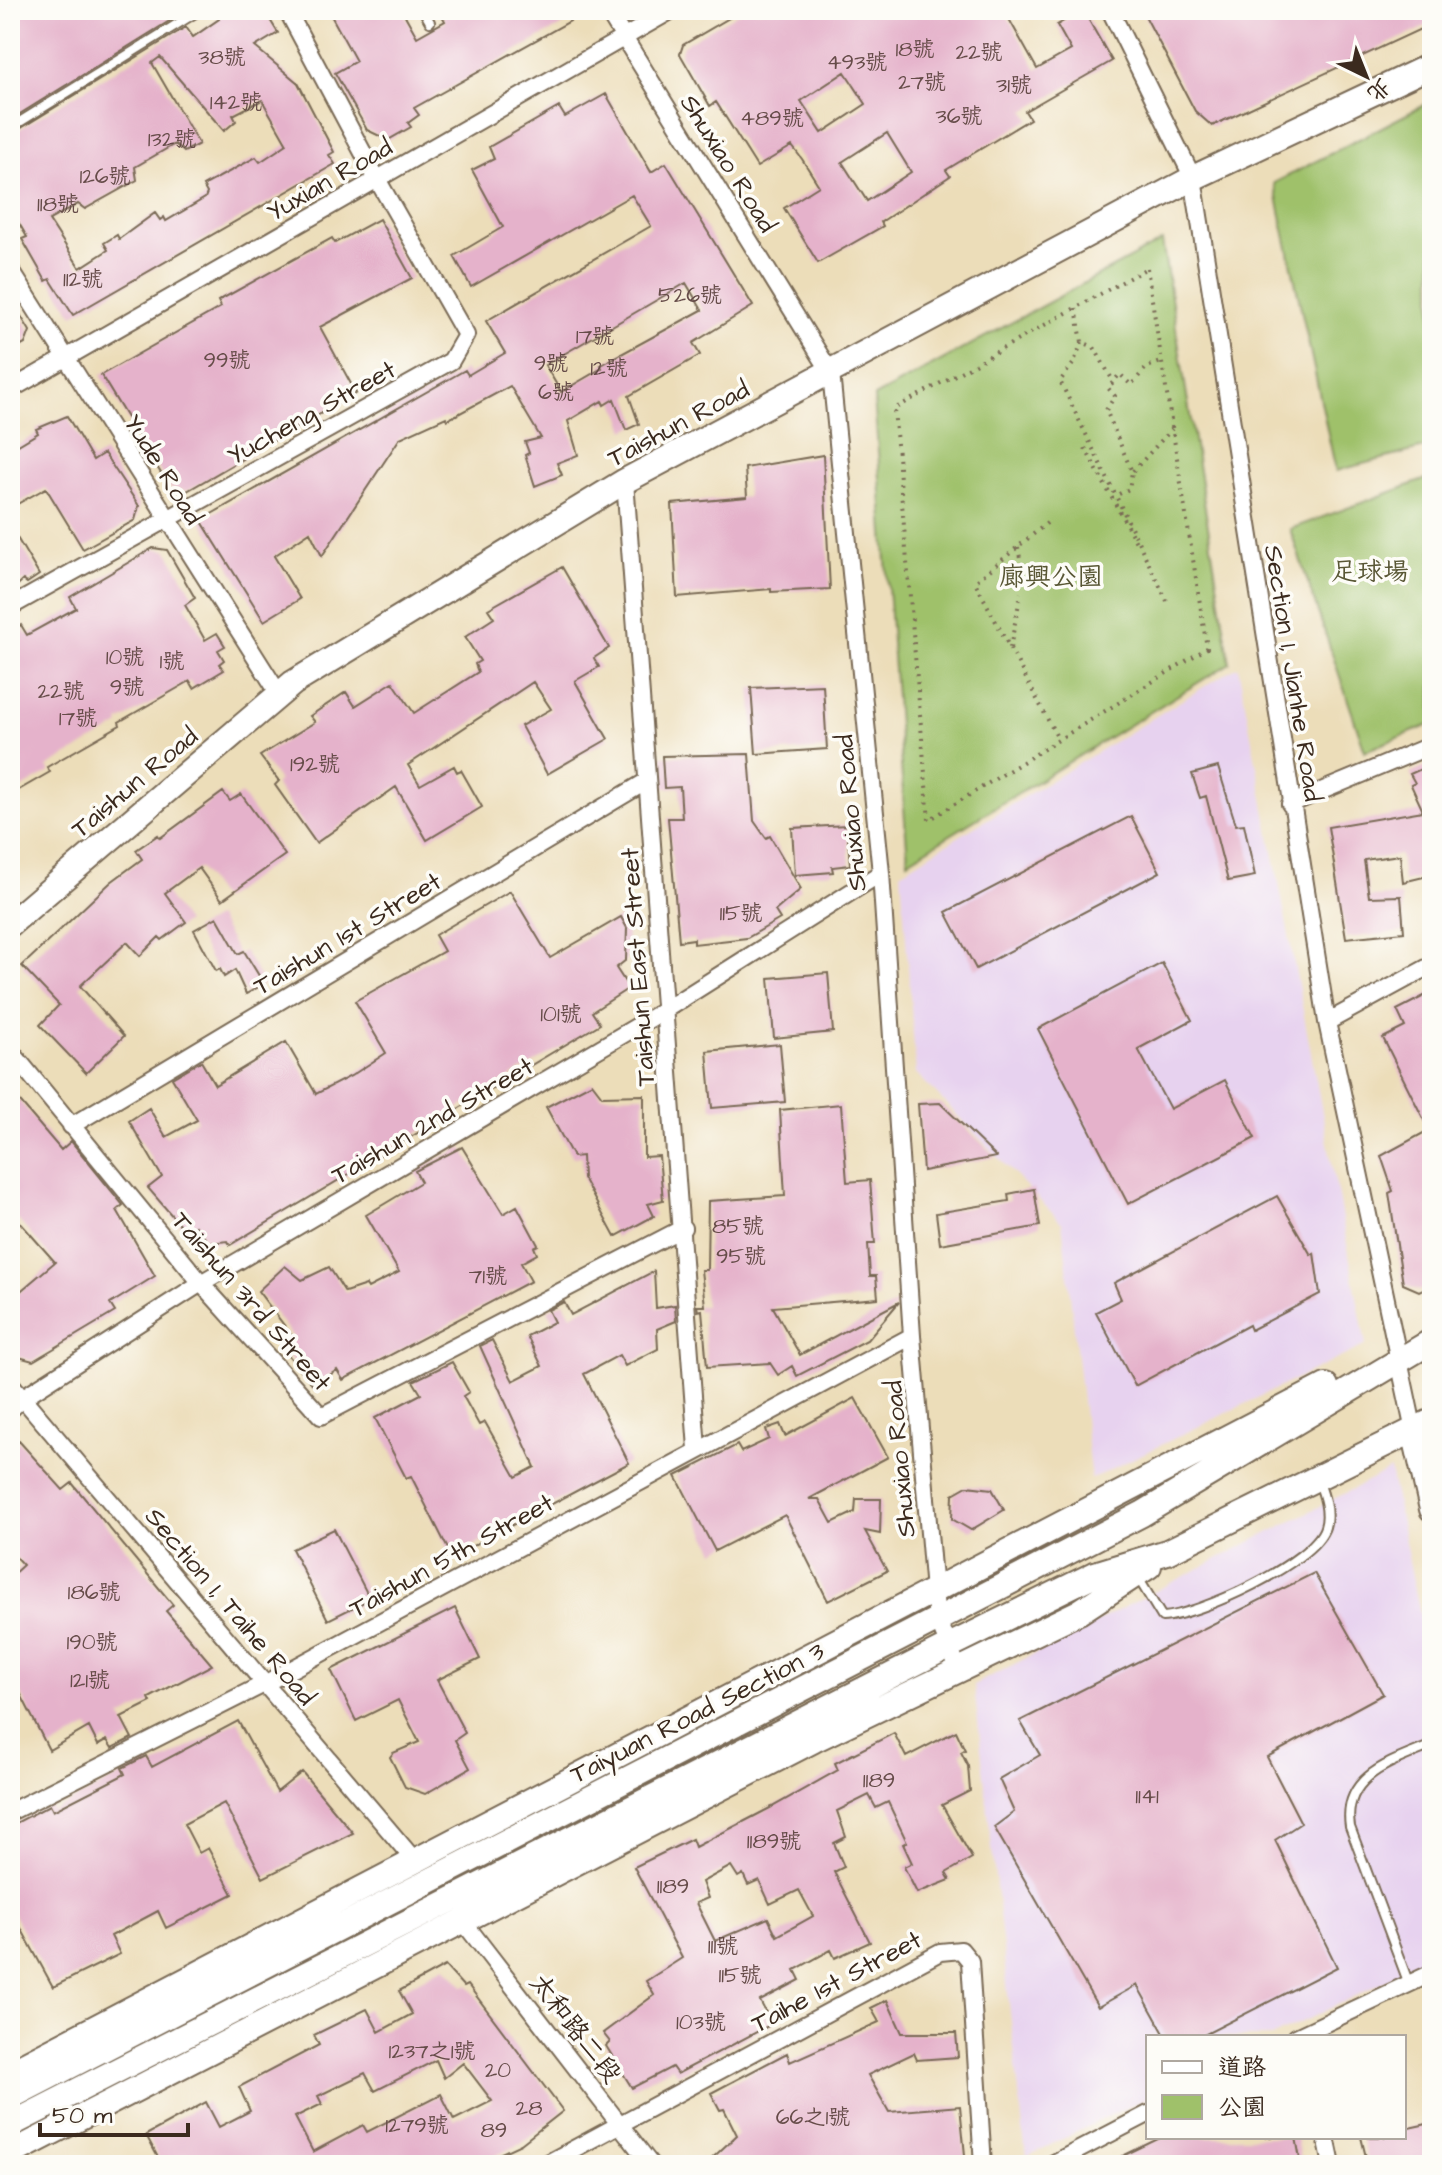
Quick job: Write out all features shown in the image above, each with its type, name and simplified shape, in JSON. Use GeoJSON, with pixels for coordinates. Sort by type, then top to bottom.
{"type":"FeatureCollection","features":[{"type":"Feature","properties":{"kind":"main road","name":"Taishun Road"},"geometry":{"type":"LineString","coordinates":[[10,924],[279,694],[625,481],[1193,178],[1432,65]]}},
{"type":"Feature","properties":{"kind":"main road","name":"Taiyuan Road Section 3"},"geometry":{"type":"LineString","coordinates":[[10,2097],[1142,1514],[1399,1357],[1432,1341]]}},
{"type":"Feature","properties":{"kind":"main road","name":"Taiyuan Road Section 3"},"geometry":{"type":"LineString","coordinates":[[10,2072],[1299,1399],[1349,1375],[1399,1357]]}},
{"type":"Feature","properties":{"kind":"main road","name":"Taiyuan Road Section 3"},"geometry":{"type":"LineString","coordinates":[[10,2125],[947,1647],[1095,1574],[1167,1552],[1423,1426]]}},
{"type":"Feature","properties":{"kind":"main road"},"geometry":{"type":"LineString","coordinates":[[1423,1426],[1432,1509]]}},
{"type":"Feature","properties":{"kind":"main road","name":"Taiyuan Road Section 3"},"geometry":{"type":"LineString","coordinates":[[10,2154],[462,1920],[1079,1612],[1167,1552]]}},
{"type":"Feature","properties":{"kind":"street"},"geometry":{"type":"LineString","coordinates":[[287,10],[377,179]]}},
{"type":"Feature","properties":{"kind":"street","name":"Shuxiao Road"},"geometry":{"type":"LineString","coordinates":[[607,10],[831,373],[881,873],[912,1336],[934,1591],[937,1618],[959,1670]]}},
{"type":"Feature","properties":{"kind":"street","name":"Yuxian Road"},"geometry":{"type":"LineString","coordinates":[[10,390],[672,10]]}},
{"type":"Feature","properties":{"kind":"street","name":"Section 1, Jianhe Road"},"geometry":{"type":"LineString","coordinates":[[1110,10],[1193,178],[1327,1022],[1399,1357],[1423,1426]]}},
{"type":"Feature","properties":{"kind":"street","name":"Yucheng Street"},"geometry":{"type":"LineString","coordinates":[[10,607],[451,361],[466,335],[377,179]]}},
{"type":"Feature","properties":{"kind":"street","name":"Yude Road"},"geometry":{"type":"LineString","coordinates":[[10,269],[279,694]]}},
{"type":"Feature","properties":{"kind":"street","name":"Taishun East Street"},"geometry":{"type":"LineString","coordinates":[[625,481],[663,1011],[683,1228],[697,1449]]}},
{"type":"Feature","properties":{"kind":"street"},"geometry":{"type":"LineString","coordinates":[[1290,804],[1432,745]]}},
{"type":"Feature","properties":{"kind":"street","name":"Taishun 1st Street"},"geometry":{"type":"LineString","coordinates":[[71,1126],[647,781]]}},
{"type":"Feature","properties":{"kind":"street","name":"Taishun 2nd Street"},"geometry":{"type":"LineString","coordinates":[[10,1410],[22,1398],[201,1283],[663,1011],[881,873]]}},
{"type":"Feature","properties":{"kind":"street"},"geometry":{"type":"LineString","coordinates":[[1327,1022],[1432,965]]}},
{"type":"Feature","properties":{"kind":"street","name":"Taishun 3rd Street"},"geometry":{"type":"LineString","coordinates":[[10,1050],[201,1283],[321,1416],[683,1228]]}},
{"type":"Feature","properties":{"kind":"street","name":"Taishun 5th Street"},"geometry":{"type":"LineString","coordinates":[[10,1812],[266,1683],[912,1336]]}},
{"type":"Feature","properties":{"kind":"street","name":"Section 1, Taihe Road"},"geometry":{"type":"LineString","coordinates":[[10,1383],[415,1861]]}},
{"type":"Feature","properties":{"kind":"street","name":"太和路二段"},"geometry":{"type":"LineString","coordinates":[[462,1920],[651,2165]]}},
{"type":"Feature","properties":{"kind":"street","name":"Taihe 1st Street"},"geometry":{"type":"LineString","coordinates":[[544,2165],[940,1952],[961,1950],[970,1961],[983,2165]]}},
{"type":"Feature","properties":{"kind":"street"},"geometry":{"type":"LineString","coordinates":[[1303,2035],[1432,1973]]}},
{"type":"Feature","properties":{"kind":"street"},"geometry":{"type":"LineString","coordinates":[[1050,2165],[1146,2115]]}},
{"type":"Feature","properties":{"kind":"street"},"geometry":{"type":"LineString","coordinates":[[1326,2139],[1332,2165]]}},
{"type":"Feature","properties":{"kind":"lane"},"geometry":{"type":"LineString","coordinates":[[10,128],[200,10]]}},
{"type":"Feature","properties":{"kind":"lane"},"geometry":{"type":"LineString","coordinates":[[423,10],[430,22]]}},
{"type":"Feature","properties":{"kind":"lane"},"geometry":{"type":"LineString","coordinates":[[1137,1575],[1162,1617],[1178,1617],[1264,1580],[1317,1542],[1326,1525],[1326,1503],[1318,1478]]}},
{"type":"Feature","properties":{"kind":"lane"},"geometry":{"type":"LineString","coordinates":[[1409,1984],[1350,1827],[1347,1805],[1356,1785],[1396,1760],[1432,1745]]}},
{"type":"Feature","properties":{"kind":"path"},"geometry":{"type":"LineString","coordinates":[[1147,268],[1207,648],[929,820],[894,409],[1076,308],[1147,268]]}},
{"type":"Feature","properties":{"kind":"path"},"geometry":{"type":"LineString","coordinates":[[1076,308],[1082,342],[1073,364],[1060,381],[1167,601],[1085,448]]}},
{"type":"Feature","properties":{"kind":"path"},"geometry":{"type":"LineString","coordinates":[[1082,342],[1094,347],[1113,381]]}},
{"type":"Feature","properties":{"kind":"path"},"geometry":{"type":"LineString","coordinates":[[1119,494],[1129,489],[1132,472],[1106,410],[1115,396],[1108,388],[1120,374],[1131,385],[1147,367],[1161,362]]}},
{"type":"Feature","properties":{"kind":"path"},"geometry":{"type":"LineString","coordinates":[[1132,472],[1172,429]]}},
{"type":"Feature","properties":{"kind":"path"},"geometry":{"type":"LineString","coordinates":[[1047,523],[975,582],[1057,737]]}},
{"type":"Feature","properties":{"kind":"path"},"geometry":{"type":"LineString","coordinates":[[1018,547],[1023,574]]}},
{"type":"Feature","properties":{"kind":"path"},"geometry":{"type":"LineString","coordinates":[[1010,648],[1021,593]]}},
{"type":"Feature","properties":{"kind":"shaded area"},"geometry":{"type":"Polygon","coordinates":[[[1238,666],[1366,1345],[1091,1479],[1062,1223],[916,1073],[901,872],[1238,666]]]}},
{"type":"Feature","properties":{"kind":"shaded area"},"geometry":{"type":"Polygon","coordinates":[[[1390,1470],[1432,1671],[1432,1959],[1275,2035],[1146,2035],[1146,2098],[1026,2157],[974,1685],[1390,1470]]]}},
{"type":"Feature","properties":{"kind":"green space"},"geometry":{"type":"Polygon","coordinates":[[[1432,101],[1432,446],[1336,471],[1274,183],[1432,101]]]}},
{"type":"Feature","properties":{"kind":"green space","name":"廊興公園"},"geometry":{"type":"Polygon","coordinates":[[[1162,241],[1230,663],[908,861],[874,397],[1162,241]]]}},
{"type":"Feature","properties":{"kind":"green space","name":"足球場"},"geometry":{"type":"Polygon","coordinates":[[[1432,477],[1432,724],[1365,751],[1290,529],[1432,477]]]}},
{"type":"Feature","properties":{"kind":"building"},"geometry":{"type":"Polygon","coordinates":[[[10,10],[176,10],[179,15],[10,120],[10,10]]]}},
{"type":"Feature","properties":{"kind":"building"},"geometry":{"type":"Polygon","coordinates":[[[216,10],[264,10],[278,33],[255,47],[298,83],[334,152],[329,155],[335,164],[73,315],[50,279],[46,281],[22,239],[27,237],[10,208],[10,135],[186,27],[193,37],[219,19],[216,10]],[[160,57],[152,63],[199,144],[184,152],[175,144],[135,167],[137,180],[85,209],[78,204],[49,220],[80,268],[108,250],[104,243],[117,235],[119,239],[155,213],[160,220],[164,217],[166,221],[205,198],[207,193],[203,186],[256,157],[260,162],[287,144],[262,100],[233,115],[236,121],[224,131],[160,57]]]}},
{"type":"Feature","properties":{"kind":"building"},"geometry":{"type":"Polygon","coordinates":[[[328,10],[402,10],[417,37],[445,21],[439,10],[564,10],[570,21],[414,108],[419,115],[408,123],[411,127],[388,140],[367,130],[335,73],[356,61],[328,10]]]}},
{"type":"Feature","properties":{"kind":"building"},"geometry":{"type":"Polygon","coordinates":[[[743,10],[1004,10],[1037,69],[1071,50],[1057,25],[1083,10],[1112,61],[1025,111],[1030,119],[946,170],[950,176],[881,222],[883,226],[818,263],[784,208],[819,186],[792,146],[757,167],[716,102],[710,106],[680,54],[683,45],[743,10]],[[845,72],[801,101],[822,133],[866,104],[845,72]],[[887,133],[842,162],[867,201],[911,172],[887,133]]]}},
{"type":"Feature","properties":{"kind":"building"},"geometry":{"type":"Polygon","coordinates":[[[1142,10],[1432,10],[1432,19],[1423,28],[1212,126],[1195,111],[1142,10]]]}},
{"type":"Feature","properties":{"kind":"building"},"geometry":{"type":"Polygon","coordinates":[[[606,94],[651,172],[666,163],[753,306],[693,343],[700,355],[629,396],[639,424],[626,430],[614,399],[604,405],[602,401],[568,421],[578,455],[557,463],[562,475],[535,486],[525,455],[529,453],[525,442],[541,438],[510,386],[447,420],[446,417],[400,438],[322,556],[310,532],[274,556],[300,599],[264,621],[201,520],[465,370],[468,375],[505,353],[486,321],[651,226],[632,195],[471,287],[454,256],[503,227],[472,170],[494,159],[489,147],[559,107],[565,117],[606,94]],[[686,283],[545,365],[561,392],[602,368],[601,365],[702,310],[686,283]]]}},
{"type":"Feature","properties":{"kind":"building"},"geometry":{"type":"Polygon","coordinates":[[[379,219],[412,278],[320,327],[356,393],[187,491],[170,488],[101,375],[221,307],[218,301],[332,238],[335,243],[379,219]]]}},
{"type":"Feature","properties":{"kind":"building"},"geometry":{"type":"Polygon","coordinates":[[[10,298],[30,331],[25,344],[10,352],[10,298]]]}},
{"type":"Feature","properties":{"kind":"building"},"geometry":{"type":"Polygon","coordinates":[[[67,416],[93,460],[104,453],[139,506],[135,520],[83,549],[46,488],[10,508],[10,450],[38,433],[36,429],[67,416]]]}},
{"type":"Feature","properties":{"kind":"building"},"geometry":{"type":"Polygon","coordinates":[[[823,455],[830,589],[771,592],[771,589],[677,597],[672,504],[747,497],[745,468],[823,455]]]}},
{"type":"Feature","properties":{"kind":"building"},"geometry":{"type":"Polygon","coordinates":[[[10,526],[39,575],[27,583],[23,580],[10,592],[10,526]]]}},
{"type":"Feature","properties":{"kind":"building"},"geometry":{"type":"Polygon","coordinates":[[[153,548],[167,550],[195,598],[185,605],[205,640],[217,633],[225,646],[218,650],[224,660],[219,664],[224,670],[194,688],[190,681],[119,722],[120,725],[47,767],[50,772],[10,795],[10,630],[21,625],[27,635],[76,608],[70,597],[153,548]]]}},
{"type":"Feature","properties":{"kind":"building"},"geometry":{"type":"Polygon","coordinates":[[[562,567],[609,648],[594,658],[599,667],[575,681],[608,739],[547,774],[521,726],[551,709],[533,682],[408,765],[420,785],[454,766],[457,772],[461,770],[482,807],[427,840],[396,787],[316,843],[275,785],[279,781],[260,756],[315,722],[310,716],[346,692],[355,706],[393,682],[414,713],[478,672],[475,664],[480,661],[465,637],[494,618],[488,609],[562,567]]]}},
{"type":"Feature","properties":{"kind":"building"},"geometry":{"type":"Polygon","coordinates":[[[823,685],[827,749],[756,754],[751,688],[823,685]]]}},
{"type":"Feature","properties":{"kind":"building"},"geometry":{"type":"Polygon","coordinates":[[[749,754],[754,821],[766,838],[770,836],[801,889],[775,911],[780,919],[747,938],[694,944],[694,939],[679,941],[668,818],[682,818],[680,787],[664,788],[662,756],[749,754]]]}},
{"type":"Feature","properties":{"kind":"building"},"geometry":{"type":"Polygon","coordinates":[[[1432,764],[1432,875],[1403,882],[1400,855],[1364,860],[1369,897],[1401,896],[1404,932],[1346,938],[1328,827],[1423,811],[1411,785],[1415,783],[1410,774],[1432,764]]]}},
{"type":"Feature","properties":{"kind":"building"},"geometry":{"type":"Polygon","coordinates":[[[1218,767],[1236,825],[1244,824],[1255,876],[1228,881],[1206,796],[1200,798],[1192,774],[1218,767]]]}},
{"type":"Feature","properties":{"kind":"building"},"geometry":{"type":"Polygon","coordinates":[[[223,792],[230,801],[241,794],[285,855],[222,900],[199,868],[165,893],[186,922],[162,940],[159,937],[140,956],[127,942],[80,986],[124,1036],[86,1073],[40,1025],[59,1005],[22,966],[111,882],[142,859],[136,850],[158,835],[160,838],[223,792]]]}},
{"type":"Feature","properties":{"kind":"building"},"geometry":{"type":"Polygon","coordinates":[[[1131,816],[1160,872],[976,969],[946,912],[1131,816]]]}},
{"type":"Feature","properties":{"kind":"building"},"geometry":{"type":"Polygon","coordinates":[[[847,825],[850,865],[832,867],[833,872],[795,875],[792,828],[847,825]]]}},
{"type":"Feature","properties":{"kind":"building"},"geometry":{"type":"Polygon","coordinates":[[[510,891],[550,958],[621,917],[627,928],[626,960],[616,968],[629,988],[592,1012],[600,1024],[230,1245],[228,1241],[209,1243],[195,1226],[187,1233],[148,1188],[162,1177],[129,1121],[149,1108],[166,1137],[197,1120],[172,1078],[201,1061],[215,1085],[286,1042],[316,1094],[351,1076],[386,1053],[355,1001],[444,951],[435,935],[510,891]]]}},
{"type":"Feature","properties":{"kind":"building"},"geometry":{"type":"Polygon","coordinates":[[[217,917],[238,954],[244,951],[264,984],[246,994],[235,970],[224,977],[220,969],[216,971],[194,930],[217,917]]]}},
{"type":"Feature","properties":{"kind":"building"},"geometry":{"type":"Polygon","coordinates":[[[1162,963],[1192,1020],[1138,1049],[1170,1109],[1225,1080],[1255,1138],[1128,1204],[1038,1029],[1162,963]]]}},
{"type":"Feature","properties":{"kind":"building"},"geometry":{"type":"Polygon","coordinates":[[[828,973],[833,1032],[774,1038],[769,978],[828,973]]]}},
{"type":"Feature","properties":{"kind":"building"},"geometry":{"type":"Polygon","coordinates":[[[1432,992],[1432,1285],[1419,1291],[1403,1284],[1389,1193],[1393,1191],[1381,1156],[1429,1130],[1383,1038],[1405,1027],[1397,1010],[1432,992]]]}},
{"type":"Feature","properties":{"kind":"building"},"geometry":{"type":"Polygon","coordinates":[[[780,1044],[785,1102],[712,1108],[707,1051],[780,1044]]]}},
{"type":"Feature","properties":{"kind":"building"},"geometry":{"type":"Polygon","coordinates":[[[592,1083],[602,1096],[644,1095],[644,1157],[659,1156],[663,1200],[648,1204],[654,1216],[615,1237],[583,1178],[582,1156],[573,1157],[546,1107],[592,1083]]]}},
{"type":"Feature","properties":{"kind":"building"},"geometry":{"type":"Polygon","coordinates":[[[10,1090],[61,1150],[71,1141],[123,1205],[117,1210],[155,1276],[110,1304],[115,1312],[33,1361],[15,1356],[10,1350],[10,1300],[55,1262],[10,1211],[10,1090]]]}},
{"type":"Feature","properties":{"kind":"building"},"geometry":{"type":"Polygon","coordinates":[[[940,1103],[996,1157],[923,1171],[918,1104],[940,1103]]]}},
{"type":"Feature","properties":{"kind":"building"},"geometry":{"type":"Polygon","coordinates":[[[841,1104],[847,1182],[870,1180],[875,1244],[868,1244],[870,1276],[876,1276],[878,1298],[773,1307],[800,1355],[899,1302],[867,1340],[797,1376],[792,1366],[778,1375],[770,1363],[707,1367],[702,1310],[698,1311],[697,1306],[705,1306],[701,1270],[707,1270],[708,1201],[785,1196],[780,1110],[841,1104]]]}},
{"type":"Feature","properties":{"kind":"building"},"geometry":{"type":"Polygon","coordinates":[[[462,1147],[503,1214],[517,1206],[538,1245],[534,1247],[537,1254],[521,1263],[531,1281],[343,1380],[337,1370],[314,1386],[283,1349],[293,1337],[258,1291],[285,1266],[302,1280],[329,1267],[345,1292],[366,1285],[368,1288],[399,1272],[366,1215],[421,1182],[415,1171],[462,1147]]]}},
{"type":"Feature","properties":{"kind":"building"},"geometry":{"type":"Polygon","coordinates":[[[1034,1189],[1040,1226],[940,1244],[936,1213],[1009,1201],[1008,1194],[1034,1189]]]}},
{"type":"Feature","properties":{"kind":"building"},"geometry":{"type":"Polygon","coordinates":[[[1277,1196],[1311,1255],[1314,1253],[1320,1294],[1251,1330],[1249,1325],[1135,1386],[1096,1312],[1121,1299],[1114,1283],[1277,1196]]]}},
{"type":"Feature","properties":{"kind":"building"},"geometry":{"type":"Polygon","coordinates":[[[654,1271],[656,1308],[675,1305],[676,1321],[657,1329],[658,1349],[625,1366],[619,1355],[584,1374],[629,1463],[452,1557],[411,1476],[406,1478],[375,1418],[421,1394],[413,1381],[452,1362],[469,1392],[463,1396],[479,1425],[485,1422],[516,1477],[535,1467],[480,1346],[492,1340],[513,1381],[542,1366],[527,1336],[554,1322],[548,1310],[564,1302],[571,1315],[654,1271]]]}},
{"type":"Feature","properties":{"kind":"building"},"geometry":{"type":"Polygon","coordinates":[[[855,1398],[888,1457],[809,1499],[819,1499],[832,1523],[855,1512],[856,1499],[881,1499],[880,1534],[865,1531],[887,1571],[828,1601],[785,1515],[715,1551],[676,1476],[737,1445],[741,1452],[769,1439],[766,1429],[780,1424],[785,1436],[855,1398]]]}},
{"type":"Feature","properties":{"kind":"building"},"geometry":{"type":"Polygon","coordinates":[[[19,1441],[63,1490],[72,1483],[173,1605],[166,1611],[212,1665],[149,1698],[151,1702],[121,1717],[132,1738],[112,1748],[107,1740],[98,1745],[89,1727],[49,1750],[10,1673],[10,1577],[23,1565],[10,1551],[10,1449],[19,1441]]]}},
{"type":"Feature","properties":{"kind":"building"},"geometry":{"type":"Polygon","coordinates":[[[967,1486],[992,1489],[1004,1510],[971,1530],[952,1519],[953,1494],[967,1486]]]}},
{"type":"Feature","properties":{"kind":"building"},"geometry":{"type":"Polygon","coordinates":[[[334,1529],[370,1599],[328,1620],[292,1549],[334,1529]]]}},
{"type":"Feature","properties":{"kind":"building"},"geometry":{"type":"Polygon","coordinates":[[[1314,1573],[1383,1694],[1267,1757],[1301,1823],[1275,1840],[1337,1967],[1204,2035],[1165,2035],[1137,1985],[1098,2007],[994,1827],[1014,1812],[999,1779],[1040,1755],[1020,1721],[1314,1573]]]}},
{"type":"Feature","properties":{"kind":"building"},"geometry":{"type":"Polygon","coordinates":[[[455,1608],[480,1659],[437,1680],[465,1733],[455,1740],[470,1768],[425,1794],[405,1787],[390,1757],[419,1742],[398,1700],[356,1721],[331,1670],[455,1608]]]}},
{"type":"Feature","properties":{"kind":"building"},"geometry":{"type":"Polygon","coordinates":[[[238,1721],[277,1792],[302,1772],[353,1833],[263,1878],[224,1803],[184,1824],[199,1853],[208,1848],[233,1894],[166,1928],[158,1911],[111,1936],[120,1954],[53,1987],[10,1908],[10,1826],[50,1805],[53,1811],[125,1774],[122,1768],[146,1756],[152,1767],[238,1721]]]}},
{"type":"Feature","properties":{"kind":"building"},"geometry":{"type":"Polygon","coordinates":[[[956,1731],[965,1750],[961,1752],[968,1766],[970,1791],[942,1805],[972,1858],[946,1873],[950,1880],[917,1893],[904,1867],[912,1863],[903,1844],[907,1842],[888,1802],[876,1808],[869,1795],[837,1811],[846,1837],[834,1843],[844,1867],[834,1872],[870,1942],[835,1958],[831,1950],[795,1970],[800,1980],[760,2001],[772,2024],[677,2074],[672,2067],[632,2088],[606,2046],[610,2042],[603,2033],[654,1995],[646,1981],[682,1958],[634,1867],[692,1839],[695,1847],[838,1770],[835,1763],[894,1733],[906,1757],[956,1731]],[[731,1866],[702,1882],[708,1898],[696,1903],[715,1941],[768,1918],[777,1936],[813,1916],[799,1890],[770,1904],[759,1880],[748,1885],[743,1874],[738,1877],[731,1866]]]}},
{"type":"Feature","properties":{"kind":"building"},"geometry":{"type":"Polygon","coordinates":[[[445,1966],[464,1987],[468,1985],[563,2111],[521,2144],[475,2165],[162,2165],[146,2135],[206,2102],[219,2127],[250,2111],[239,2087],[319,2045],[314,2035],[367,2009],[379,2032],[412,2014],[399,1991],[445,1966]],[[436,2060],[375,2091],[365,2073],[318,2096],[322,2104],[295,2117],[313,2152],[363,2125],[367,2132],[441,2094],[454,2120],[492,2101],[463,2063],[444,2078],[436,2060]]]}},
{"type":"Feature","properties":{"kind":"building"},"geometry":{"type":"Polygon","coordinates":[[[887,2000],[902,2033],[956,2033],[958,2057],[917,2060],[914,2053],[868,2075],[889,2112],[960,2106],[966,2165],[705,2165],[737,2135],[724,2109],[720,2110],[711,2093],[787,2053],[790,2062],[879,2022],[871,2008],[887,2000]]]}},
{"type":"Feature","properties":{"kind":"building"},"geometry":{"type":"Polygon","coordinates":[[[1427,2124],[1432,2165],[1368,2165],[1362,2139],[1406,2139],[1406,2129],[1427,2124]]]}},
{"type":"Feature","properties":{"kind":"building"},"geometry":{"type":"Polygon","coordinates":[[[1158,2139],[1296,2139],[1301,2165],[1104,2165],[1158,2139]]]}}]}
